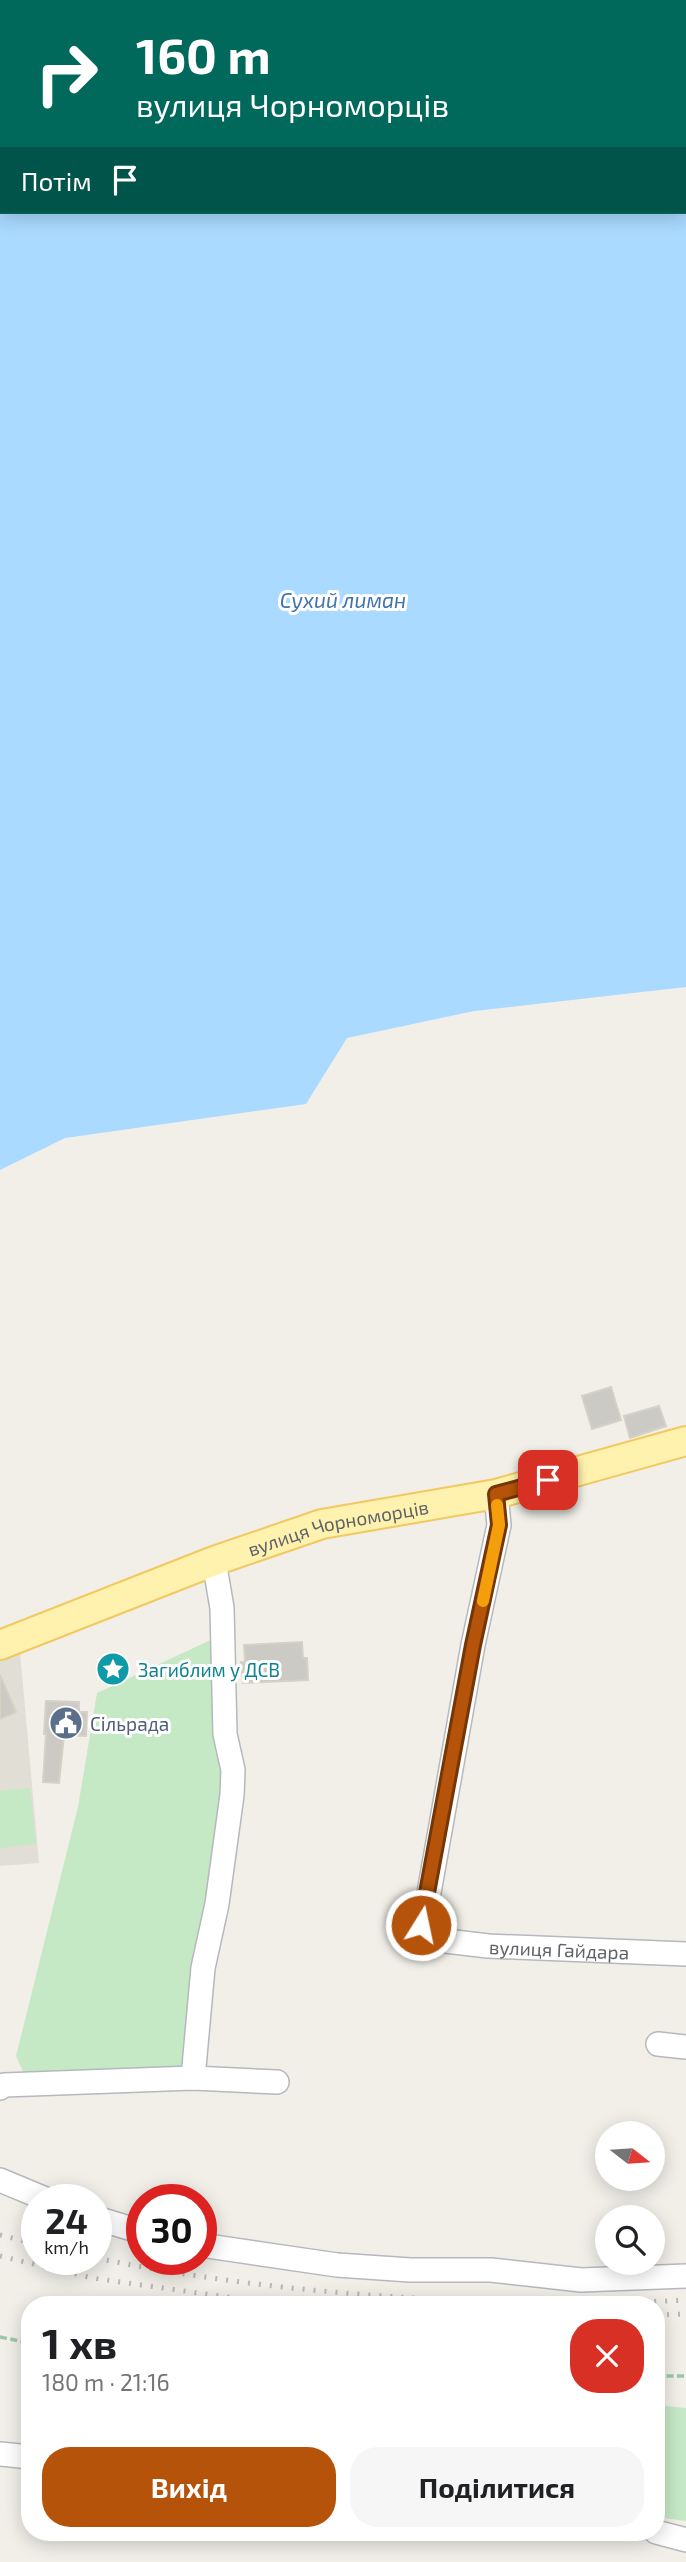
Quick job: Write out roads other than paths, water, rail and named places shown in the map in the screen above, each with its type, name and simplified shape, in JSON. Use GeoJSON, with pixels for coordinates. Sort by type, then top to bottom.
{"type":"FeatureCollection","features":[{"type":"Feature","properties":{"kind":"main road","name":"вулиця Чорноморців"},"geometry":{"type":"LineString","coordinates":[[0,1645],[214,1561],[322,1524],[496,1494],[686,1441]]}},
{"type":"Feature","properties":{"kind":"street","name":"вулиця Гайдара"},"geometry":{"type":"LineString","coordinates":[[496,1494],[499,1525],[473,1645],[422,1932],[429,1940],[488,1946],[686,1954]]}},
{"type":"Feature","properties":{"kind":"street"},"geometry":{"type":"LineString","coordinates":[[193,2078],[203,1968],[218,1904],[232,1795],[233,1770],[225,1734],[222,1608],[214,1561]]}},
{"type":"Feature","properties":{"kind":"street"},"geometry":{"type":"LineString","coordinates":[[658,2044],[686,2048]]}},
{"type":"Feature","properties":{"kind":"street"},"geometry":{"type":"LineString","coordinates":[[0,2088],[4,2085],[193,2078],[277,2082]]}},
{"type":"Feature","properties":{"kind":"street"},"geometry":{"type":"LineString","coordinates":[[0,2180],[21,2189]]}},
{"type":"Feature","properties":{"kind":"street"},"geometry":{"type":"LineString","coordinates":[[217,2247],[337,2265],[410,2270],[491,2270],[581,2280],[686,2276]]}},
{"type":"Feature","properties":{"kind":"street"},"geometry":{"type":"LineString","coordinates":[[0,2454],[21,2456]]}},
{"type":"Feature","properties":{"kind":"street"},"geometry":{"type":"LineString","coordinates":[[665,2534],[686,2540]]}},
{"type":"Feature","properties":{"kind":"water","name":"Сухий лиман"},"geometry":{"type":"Polygon","coordinates":[[[0,214],[686,214],[686,987],[474,1011],[347,1038],[306,1104],[65,1138],[0,1170],[0,214]]]}},
{"type":"Feature","properties":{"kind":"railway"},"geometry":{"type":"LineString","coordinates":[[0,2235],[21,2240]]}},
{"type":"Feature","properties":{"kind":"railway"},"geometry":{"type":"LineString","coordinates":[[0,2256],[92,2278],[220,2296]]}},
{"type":"Feature","properties":{"kind":"railway"},"geometry":{"type":"LineString","coordinates":[[112,2261],[239,2282],[382,2296]]}},
{"type":"Feature","properties":{"kind":"railway"},"geometry":{"type":"LineString","coordinates":[[665,2301],[686,2300]]}},
{"type":"Feature","properties":{"kind":"railway"},"geometry":{"type":"LineString","coordinates":[[665,2315],[686,2314]]}},
{"type":"Feature","properties":{"kind":"place","name":"Загиблим у ДСВ"},"geometry":{"type":"Point","coordinates":[113,1669]}},
{"type":"Feature","properties":{"kind":"place","name":"Сільрада"},"geometry":{"type":"Point","coordinates":[66,1723]}}]}
